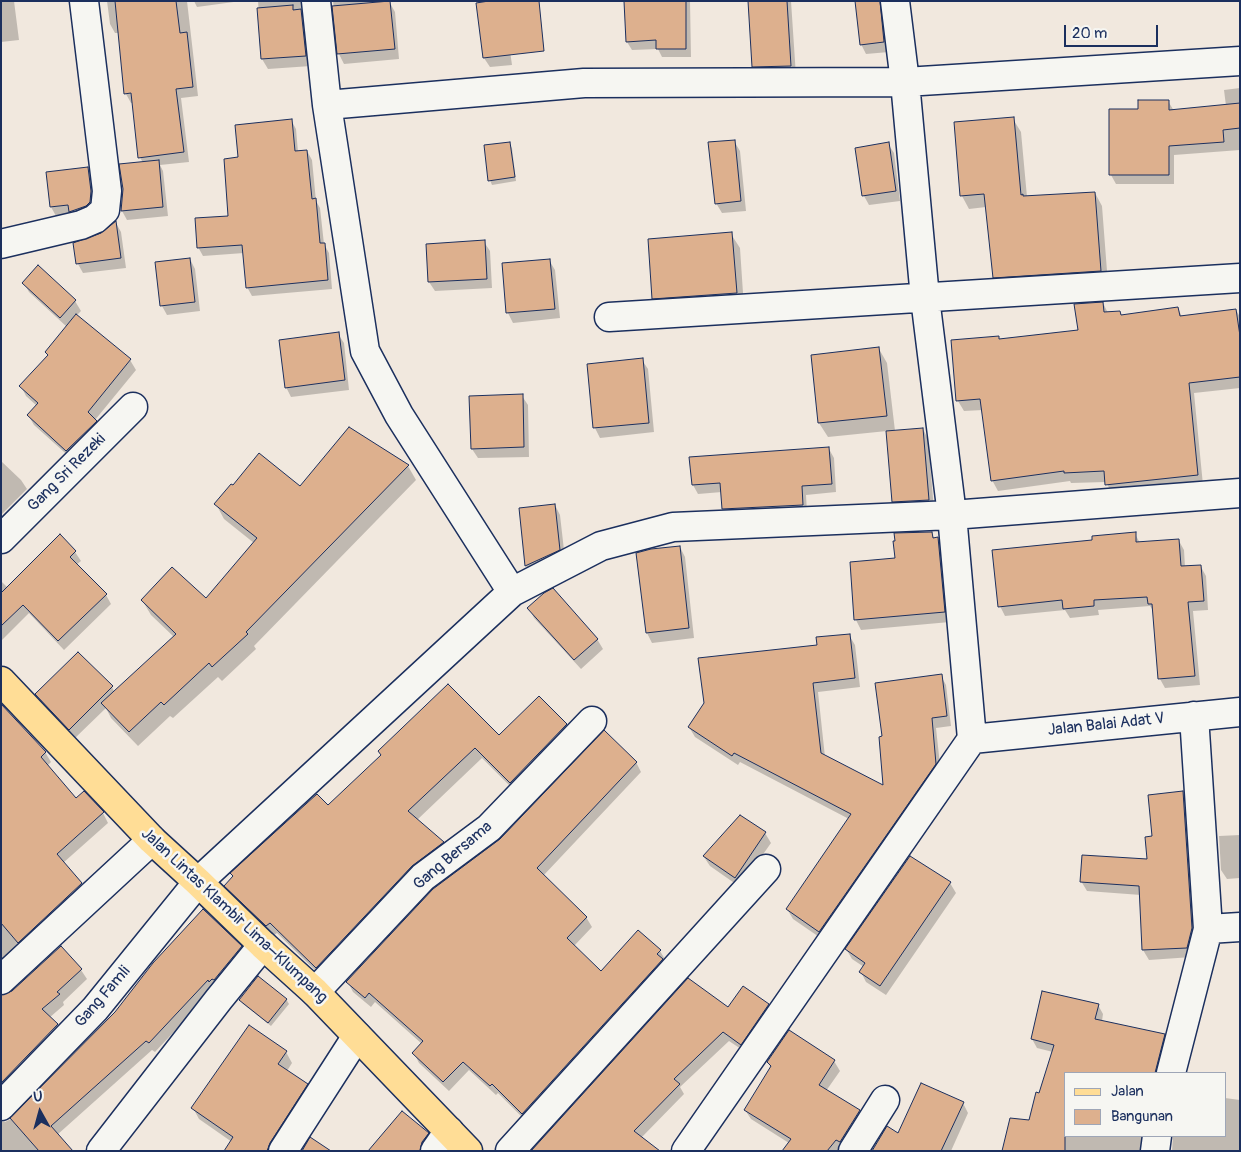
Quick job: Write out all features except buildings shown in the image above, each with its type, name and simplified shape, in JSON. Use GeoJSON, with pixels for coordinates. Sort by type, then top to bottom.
{"type":"FeatureCollection","features":[{"type":"Feature","properties":{"kind":"main road","name":"Jalan Lintas Klambir Lima–Klumpang"},"geometry":{"type":"LineString","coordinates":[[1,681],[152,840],[263,946],[316,992],[357,1036],[442,1141],[468,1151]]}},
{"type":"Feature","properties":{"kind":"street"},"geometry":{"type":"LineString","coordinates":[[1,244],[81,225],[95,219],[105,210],[107,191],[84,1]]}},
{"type":"Feature","properties":{"kind":"street"},"geometry":{"type":"LineString","coordinates":[[316,1],[327,104],[366,351],[399,415],[512,592]]}},
{"type":"Feature","properties":{"kind":"street"},"geometry":{"type":"LineString","coordinates":[[686,1151],[972,739],[952,516],[926,298],[905,82],[895,1]]}},
{"type":"Feature","properties":{"kind":"street"},"geometry":{"type":"LineString","coordinates":[[327,104],[584,83],[905,82],[1240,61]]}},
{"type":"Feature","properties":{"kind":"street"},"geometry":{"type":"LineString","coordinates":[[610,317],[1240,278]]}},
{"type":"Feature","properties":{"kind":"street","name":"Gang Sri Rezeki"},"geometry":{"type":"LineString","coordinates":[[1,539],[133,408]]}},
{"type":"Feature","properties":{"kind":"street","name":"Gang Famli"},"geometry":{"type":"LineString","coordinates":[[1,1106],[95,1009],[198,882],[512,592],[601,546],[673,527],[952,516],[1240,493]]}},
{"type":"Feature","properties":{"kind":"street","name":"Jalan Balai Adat V"},"geometry":{"type":"LineString","coordinates":[[972,739],[1240,712]]}},
{"type":"Feature","properties":{"kind":"street"},"geometry":{"type":"LineString","coordinates":[[1171,1072],[1208,929],[1194,716]]}},
{"type":"Feature","properties":{"kind":"street","name":"Gang Bersama"},"geometry":{"type":"LineString","coordinates":[[316,992],[423,877],[489,828],[592,722]]}},
{"type":"Feature","properties":{"kind":"street"},"geometry":{"type":"LineString","coordinates":[[1,980],[152,840]]}},
{"type":"Feature","properties":{"kind":"street"},"geometry":{"type":"LineString","coordinates":[[510,1151],[766,869]]}},
{"type":"Feature","properties":{"kind":"street"},"geometry":{"type":"LineString","coordinates":[[1208,929],[1240,927]]}},
{"type":"Feature","properties":{"kind":"street"},"geometry":{"type":"LineString","coordinates":[[101,1151],[219,999],[263,946]]}},
{"type":"Feature","properties":{"kind":"street"},"geometry":{"type":"LineString","coordinates":[[283,1151],[357,1036]]}},
{"type":"Feature","properties":{"kind":"street"},"geometry":{"type":"LineString","coordinates":[[853,1151],[885,1100]]}},
{"type":"Feature","properties":{"kind":"street"},"geometry":{"type":"LineString","coordinates":[[1155,1151],[1158,1137]]}}]}
